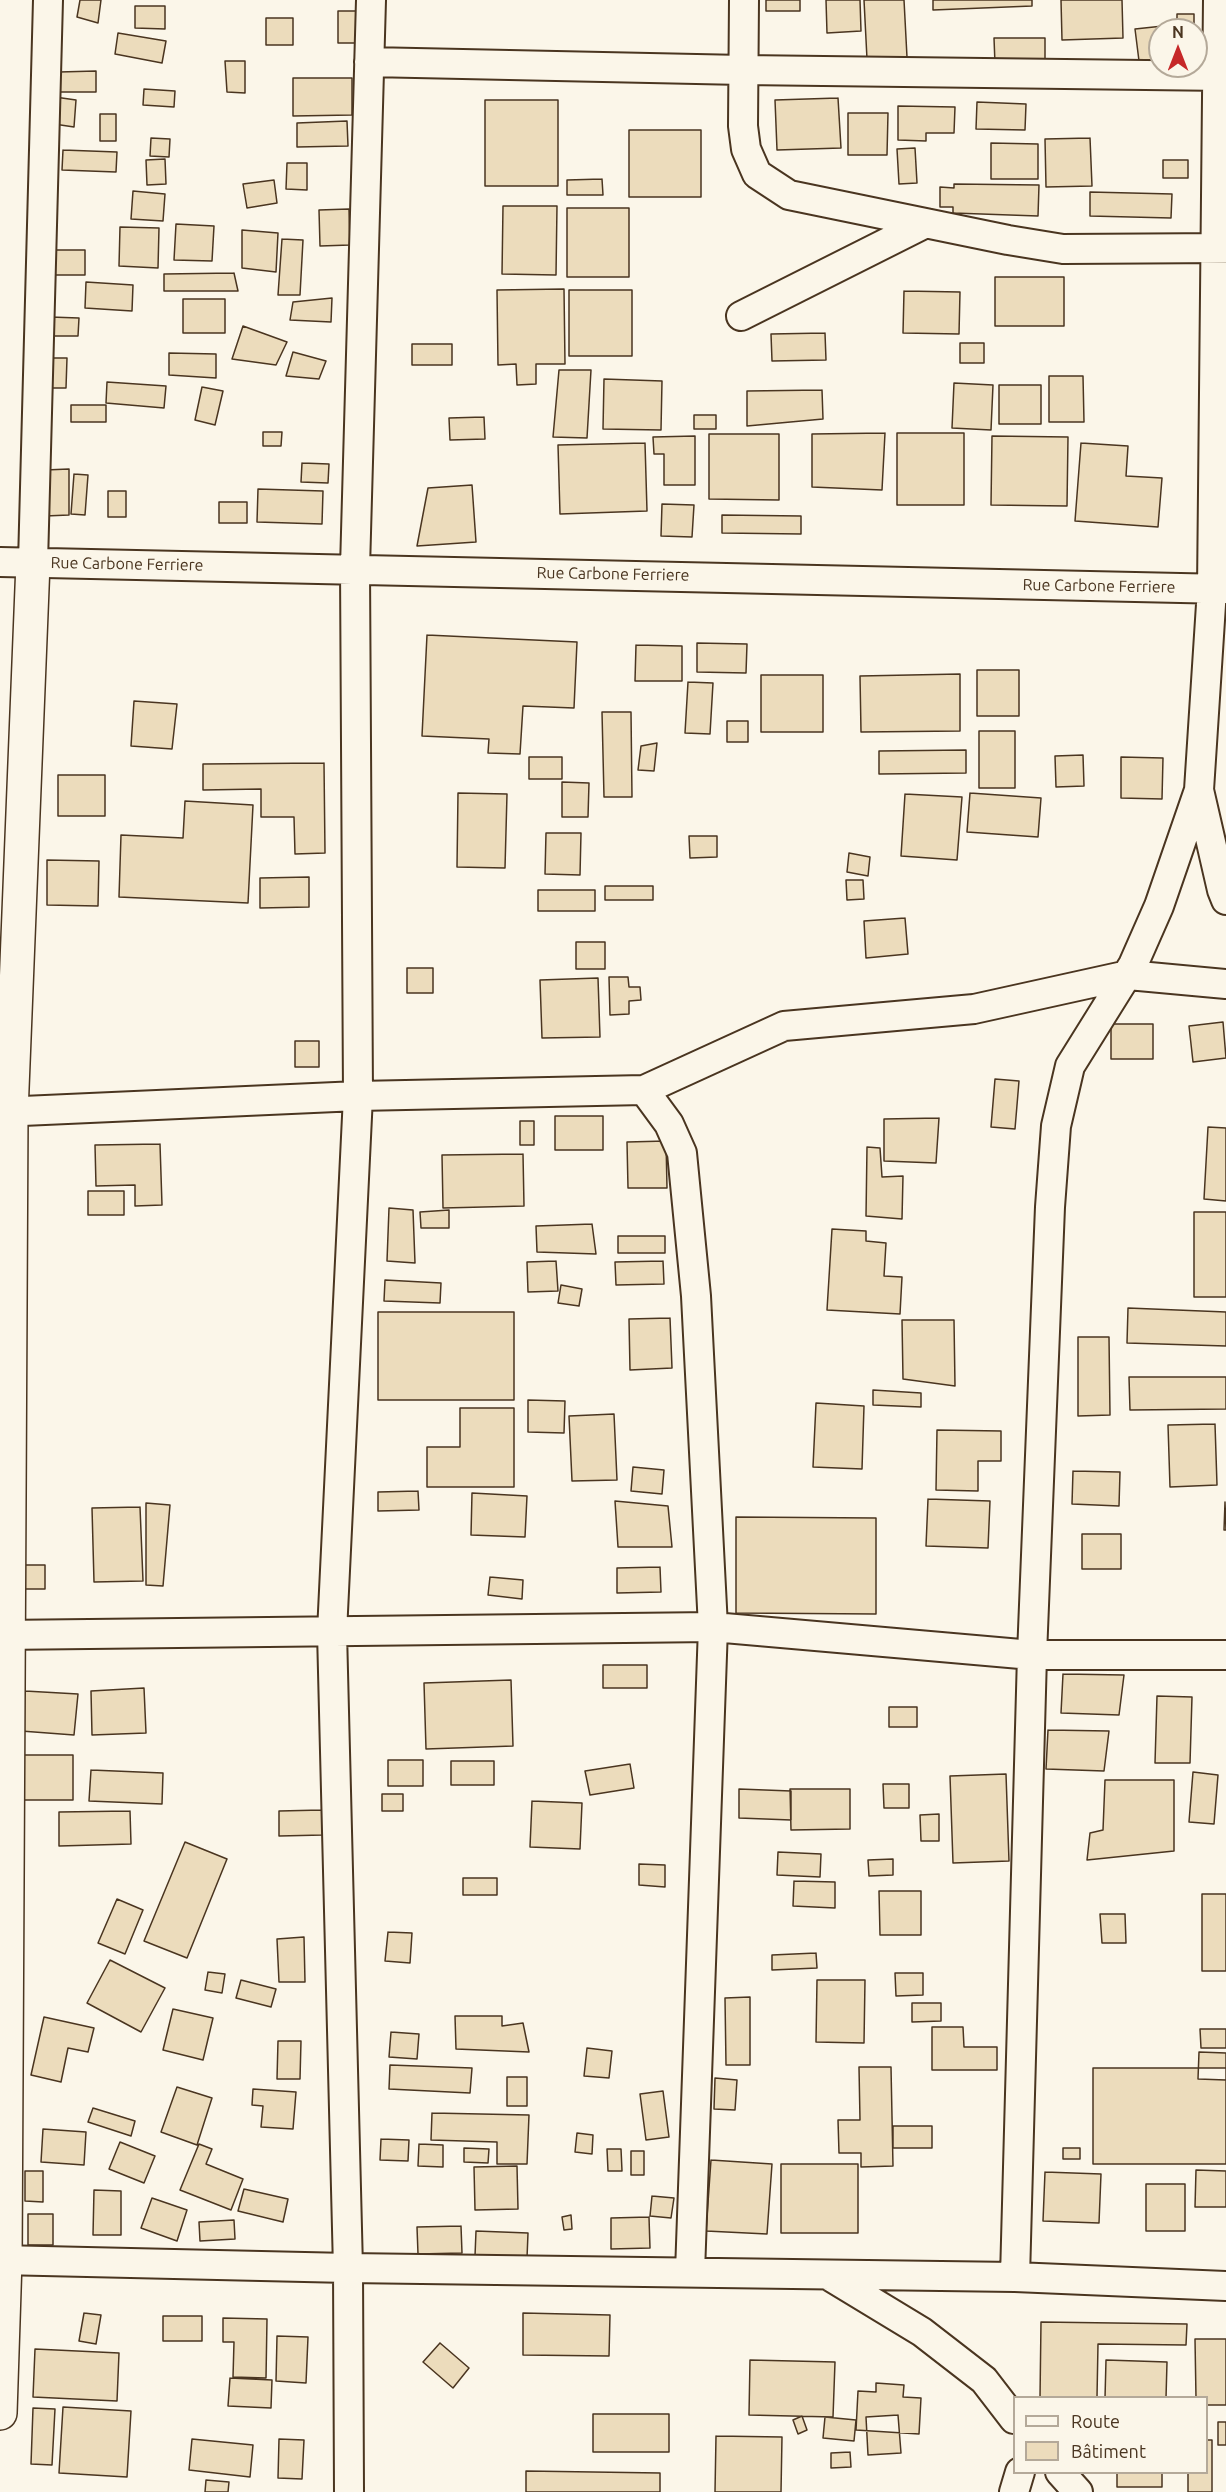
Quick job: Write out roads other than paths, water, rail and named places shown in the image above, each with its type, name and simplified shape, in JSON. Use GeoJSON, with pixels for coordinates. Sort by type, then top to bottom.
{"type":"FeatureCollection","features":[{"type":"Feature","properties":{"kind":"street"},"geometry":{"type":"LineString","coordinates":[[0,2413],[3,2260],[6,1113],[33,563],[48,0]]}},
{"type":"Feature","properties":{"kind":"street"},"geometry":{"type":"LineString","coordinates":[[349,2492],[348,2268],[332,1632],[358,1096],[355,568],[371,0]]}},
{"type":"Feature","properties":{"kind":"street"},"geometry":{"type":"LineString","coordinates":[[744,0],[746,149],[757,174],[789,195],[1008,240],[1063,249],[1221,248]]}},
{"type":"Feature","properties":{"kind":"street"},"geometry":{"type":"LineString","coordinates":[[1015,2277],[1032,1655],[1050,1207],[1056,1126],[1070,1066],[1128,975],[1160,906],[1199,790],[1219,589],[1222,76],[1218,0]]}},
{"type":"Feature","properties":{"kind":"street"},"geometry":{"type":"LineString","coordinates":[[369,62],[744,70],[1222,76]]}},
{"type":"Feature","properties":{"kind":"street"},"geometry":{"type":"LineString","coordinates":[[741,316],[926,223]]}},
{"type":"Feature","properties":{"kind":"street","name":"Rue Carbone Ferriere"},"geometry":{"type":"LineString","coordinates":[[0,562],[355,568],[1219,589]]}},
{"type":"Feature","properties":{"kind":"street"},"geometry":{"type":"LineString","coordinates":[[1199,790],[1226,900]]}},
{"type":"Feature","properties":{"kind":"street"},"geometry":{"type":"LineString","coordinates":[[6,1113],[358,1096],[644,1090],[784,1026],[974,1009],[1128,975],[1226,984]]}},
{"type":"Feature","properties":{"kind":"street"},"geometry":{"type":"LineString","coordinates":[[644,1090],[669,1124],[682,1153],[696,1296],[713,1627],[690,2272]]}},
{"type":"Feature","properties":{"kind":"street"},"geometry":{"type":"LineString","coordinates":[[5,1635],[713,1627],[1032,1655],[1226,1655]]}},
{"type":"Feature","properties":{"kind":"street"},"geometry":{"type":"LineString","coordinates":[[3,2260],[348,2268],[1015,2277],[1226,2286]]}},
{"type":"Feature","properties":{"kind":"street"},"geometry":{"type":"LineString","coordinates":[[826,2274],[922,2332],[984,2380],[1013,2418]]}},
{"type":"Feature","properties":{"kind":"street"},"geometry":{"type":"LineString","coordinates":[[1014,2492],[1019,2474]]}},
{"type":"Feature","properties":{"kind":"street"},"geometry":{"type":"LineString","coordinates":[[1062,2474],[1078,2492]]}}]}
